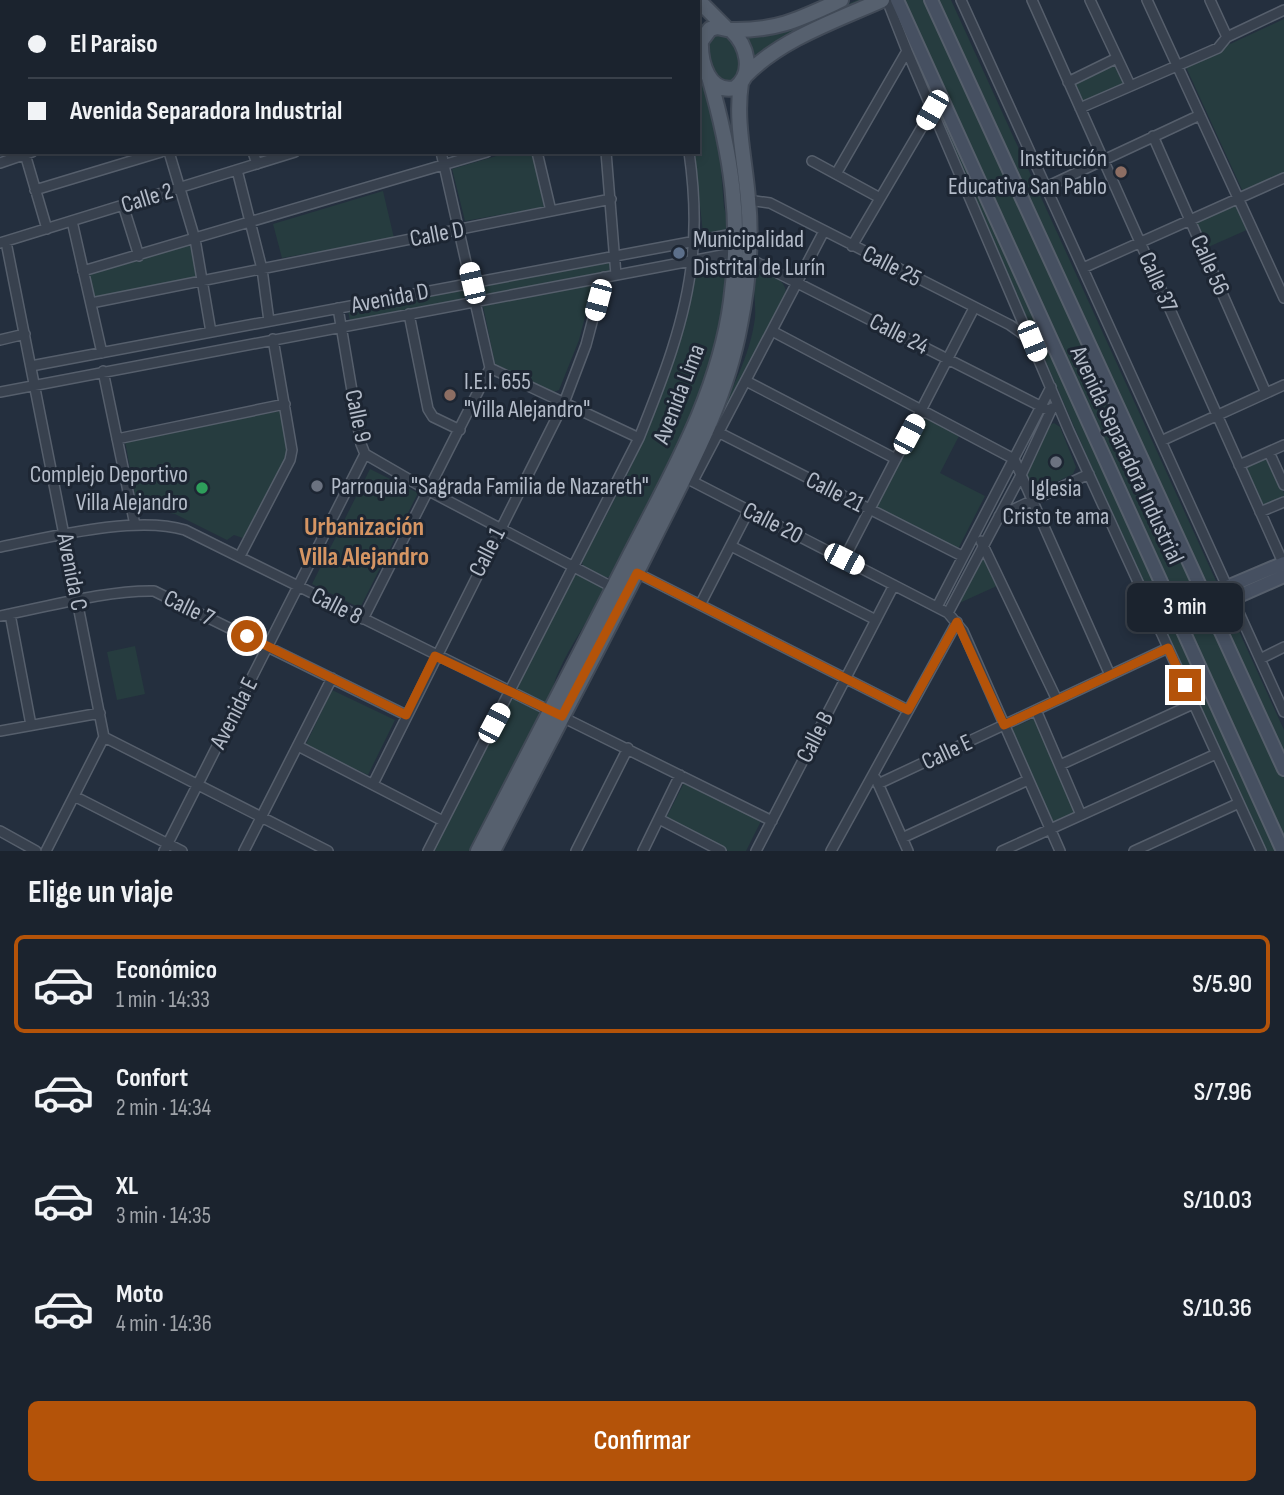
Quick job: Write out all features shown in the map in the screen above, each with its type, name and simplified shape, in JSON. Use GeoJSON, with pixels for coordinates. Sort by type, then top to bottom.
{"type":"FeatureCollection","features":[{"type":"Feature","properties":{"kind":"main road"},"geometry":{"type":"LineString","coordinates":[[841,0],[775,28],[717,27],[704,34],[700,52],[709,77],[720,88],[728,89],[743,80],[757,64],[799,38],[882,0]]}},
{"type":"Feature","properties":{"kind":"main road","name":"Avenida Separadora Industrial"},"geometry":{"type":"LineString","coordinates":[[897,0],[1283,851]]}},
{"type":"Feature","properties":{"kind":"main road","name":"Avenida Separadora Industrial"},"geometry":{"type":"LineString","coordinates":[[931,0],[1284,769]]}},
{"type":"Feature","properties":{"kind":"main road"},"geometry":{"type":"LineString","coordinates":[[700,2],[745,49],[747,56],[743,80]]}},
{"type":"Feature","properties":{"kind":"main road","name":"Avenida Lima"},"geometry":{"type":"LineString","coordinates":[[478,851],[637,573],[714,430],[744,303],[744,253],[725,132],[709,77]]}},
{"type":"Feature","properties":{"kind":"main road","name":"Avenida Lima"},"geometry":{"type":"LineString","coordinates":[[742,232],[748,200],[741,149],[739,105],[743,80]]}},
{"type":"Feature","properties":{"kind":"main road","name":"Avenida Lima"},"geometry":{"type":"LineString","coordinates":[[493,851],[614,588],[683,452],[709,391],[744,253]]}},
{"type":"Feature","properties":{"kind":"main road"},"geometry":{"type":"LineString","coordinates":[[1230,593],[1284,564]]}},
{"type":"Feature","properties":{"kind":"main road"},"geometry":{"type":"LineString","coordinates":[[1230,593],[1284,576]]}},
{"type":"Feature","properties":{"kind":"street","name":"Avenida Separadora Industrial"},"geometry":{"type":"LineString","coordinates":[[887,0],[1056,399],[1261,851]]}},
{"type":"Feature","properties":{"kind":"street","name":"Avenida Separadora Industrial"},"geometry":{"type":"LineString","coordinates":[[961,0],[1284,712]]}},
{"type":"Feature","properties":{"kind":"street","name":"Calle 37"},"geometry":{"type":"LineString","coordinates":[[1032,0],[1284,564]]}},
{"type":"Feature","properties":{"kind":"street"},"geometry":{"type":"LineString","coordinates":[[1090,0],[1130,85]]}},
{"type":"Feature","properties":{"kind":"street"},"geometry":{"type":"LineString","coordinates":[[1147,0],[1284,298]]}},
{"type":"Feature","properties":{"kind":"street"},"geometry":{"type":"LineString","coordinates":[[1210,0],[1227,37]]}},
{"type":"Feature","properties":{"kind":"street"},"geometry":{"type":"LineString","coordinates":[[1080,108],[1218,48],[1227,37],[1284,10]]}},
{"type":"Feature","properties":{"kind":"street"},"geometry":{"type":"LineString","coordinates":[[836,174],[907,51]]}},
{"type":"Feature","properties":{"kind":"street"},"geometry":{"type":"LineString","coordinates":[[1068,82],[1117,58]]}},
{"type":"Feature","properties":{"kind":"street"},"geometry":{"type":"LineString","coordinates":[[852,246],[932,110]]}},
{"type":"Feature","properties":{"kind":"street"},"geometry":{"type":"LineString","coordinates":[[1046,187],[1200,115]]}},
{"type":"Feature","properties":{"kind":"street","name":"Calle 56"},"geometry":{"type":"LineString","coordinates":[[1153,136],[1266,393]]}},
{"type":"Feature","properties":{"kind":"street"},"geometry":{"type":"LineString","coordinates":[[0,163],[25,154]]}},
{"type":"Feature","properties":{"kind":"street"},"geometry":{"type":"LineString","coordinates":[[28,154],[35,190],[47,229]]}},
{"type":"Feature","properties":{"kind":"street"},"geometry":{"type":"LineString","coordinates":[[35,190],[154,154]]}},
{"type":"Feature","properties":{"kind":"street"},"geometry":{"type":"LineString","coordinates":[[170,154],[195,239],[211,332]]}},
{"type":"Feature","properties":{"kind":"street"},"geometry":{"type":"LineString","coordinates":[[254,154],[257,164]]}},
{"type":"Feature","properties":{"kind":"street","name":"Calle 2"},"geometry":{"type":"LineString","coordinates":[[3,242],[289,154]]}},
{"type":"Feature","properties":{"kind":"street"},"geometry":{"type":"LineString","coordinates":[[363,619],[490,368],[441,154]]}},
{"type":"Feature","properties":{"kind":"street"},"geometry":{"type":"LineString","coordinates":[[83,271],[480,154]]}},
{"type":"Feature","properties":{"kind":"street"},"geometry":{"type":"LineString","coordinates":[[537,154],[551,211]]}},
{"type":"Feature","properties":{"kind":"street"},"geometry":{"type":"LineString","coordinates":[[606,154],[616,275]]}},
{"type":"Feature","properties":{"kind":"street","name":"Avenida Lima"},"geometry":{"type":"LineString","coordinates":[[428,851],[639,438],[671,351],[692,260],[694,204],[689,154]]}},
{"type":"Feature","properties":{"kind":"street"},"geometry":{"type":"LineString","coordinates":[[812,161],[880,198]]}},
{"type":"Feature","properties":{"kind":"street"},"geometry":{"type":"LineString","coordinates":[[237,170],[262,269],[269,321]]}},
{"type":"Feature","properties":{"kind":"street"},"geometry":{"type":"LineString","coordinates":[[1083,268],[1284,178]]}},
{"type":"Feature","properties":{"kind":"street","name":"Calle D"},"geometry":{"type":"LineString","coordinates":[[91,303],[611,199]]}},
{"type":"Feature","properties":{"kind":"street","name":"Calle 25"},"geometry":{"type":"LineString","coordinates":[[748,200],[770,203],[1010,326],[1032,341]]}},
{"type":"Feature","properties":{"kind":"street"},"geometry":{"type":"LineString","coordinates":[[123,205],[139,256]]}},
{"type":"Feature","properties":{"kind":"street"},"geometry":{"type":"LineString","coordinates":[[72,221],[102,353]]}},
{"type":"Feature","properties":{"kind":"street"},"geometry":{"type":"LineString","coordinates":[[714,430],[746,381],[824,231]]}},
{"type":"Feature","properties":{"kind":"street","name":"Avenida D"},"geometry":{"type":"LineString","coordinates":[[31,366],[742,232]]}},
{"type":"Feature","properties":{"kind":"street","name":"Avenida C"},"geometry":{"type":"LineString","coordinates":[[3,242],[25,334],[104,737]]}},
{"type":"Feature","properties":{"kind":"street","name":"Avenida D"},"geometry":{"type":"LineString","coordinates":[[35,384],[692,260],[744,253]]}},
{"type":"Feature","properties":{"kind":"street","name":"Calle 24"},"geometry":{"type":"LineString","coordinates":[[744,253],[797,283],[1050,411]]}},
{"type":"Feature","properties":{"kind":"street","name":"Calle 1"},"geometry":{"type":"LineString","coordinates":[[373,784],[564,403],[586,345],[604,277]]}},
{"type":"Feature","properties":{"kind":"street","name":"Calle 9"},"geometry":{"type":"LineString","coordinates":[[338,308],[361,444],[365,454],[429,491],[614,588]]}},
{"type":"Feature","properties":{"kind":"street"},"geometry":{"type":"LineString","coordinates":[[844,559],[974,308]]}},
{"type":"Feature","properties":{"kind":"street"},"geometry":{"type":"LineString","coordinates":[[409,314],[428,409],[433,417],[460,430]]}},
{"type":"Feature","properties":{"kind":"street"},"geometry":{"type":"LineString","coordinates":[[772,331],[1014,459],[1110,675]]}},
{"type":"Feature","properties":{"kind":"street"},"geometry":{"type":"LineString","coordinates":[[0,340],[25,334]]}},
{"type":"Feature","properties":{"kind":"street"},"geometry":{"type":"LineString","coordinates":[[240,556],[290,460],[292,450],[273,339]]}},
{"type":"Feature","properties":{"kind":"street"},"geometry":{"type":"LineString","coordinates":[[490,368],[639,438]]}},
{"type":"Feature","properties":{"kind":"street"},"geometry":{"type":"LineString","coordinates":[[103,371],[135,525]]}},
{"type":"Feature","properties":{"kind":"street"},"geometry":{"type":"LineString","coordinates":[[746,381],[896,459]]}},
{"type":"Feature","properties":{"kind":"street"},"geometry":{"type":"LineString","coordinates":[[0,392],[35,384]]}},
{"type":"Feature","properties":{"kind":"street"},"geometry":{"type":"LineString","coordinates":[[1161,441],[1284,385]]}},
{"type":"Feature","properties":{"kind":"street"},"geometry":{"type":"LineString","coordinates":[[937,607],[1051,387]]}},
{"type":"Feature","properties":{"kind":"street"},"geometry":{"type":"LineString","coordinates":[[948,613],[1021,475],[1056,399]]}},
{"type":"Feature","properties":{"kind":"street"},"geometry":{"type":"LineString","coordinates":[[117,439],[285,404]]}},
{"type":"Feature","properties":{"kind":"street","name":"Calle 21"},"geometry":{"type":"LineString","coordinates":[[714,430],[962,556]]}},
{"type":"Feature","properties":{"kind":"street"},"geometry":{"type":"LineString","coordinates":[[1239,465],[1284,445]]}},
{"type":"Feature","properties":{"kind":"street"},"geometry":{"type":"LineString","coordinates":[[1269,452],[1284,485]]}},
{"type":"Feature","properties":{"kind":"street","name":"Avenida E"},"geometry":{"type":"LineString","coordinates":[[198,785],[365,454]]}},
{"type":"Feature","properties":{"kind":"street"},"geometry":{"type":"LineString","coordinates":[[999,516],[1089,474]]}},
{"type":"Feature","properties":{"kind":"street","name":"Calle 20"},"geometry":{"type":"LineString","coordinates":[[689,479],[937,607],[957,622]]}},
{"type":"Feature","properties":{"kind":"street"},"geometry":{"type":"LineString","coordinates":[[1261,512],[1284,502]]}},
{"type":"Feature","properties":{"kind":"street"},"geometry":{"type":"LineString","coordinates":[[701,605],[749,510]]}},
{"type":"Feature","properties":{"kind":"street","name":"Calle 8"},"geometry":{"type":"LineString","coordinates":[[64,535],[135,525],[160,524],[178,528],[240,556],[435,656],[628,748],[772,821]]}},
{"type":"Feature","properties":{"kind":"street"},"geometry":{"type":"LineString","coordinates":[[0,546],[64,535]]}},
{"type":"Feature","properties":{"kind":"street"},"geometry":{"type":"LineString","coordinates":[[973,535],[984,543],[1057,700]]}},
{"type":"Feature","properties":{"kind":"street"},"geometry":{"type":"LineString","coordinates":[[731,546],[876,620]]}},
{"type":"Feature","properties":{"kind":"street"},"geometry":{"type":"LineString","coordinates":[[637,573],[908,710]]}},
{"type":"Feature","properties":{"kind":"street","name":"Calle B"},"geometry":{"type":"LineString","coordinates":[[756,851],[894,585]]}},
{"type":"Feature","properties":{"kind":"street","name":"Calle 7"},"geometry":{"type":"LineString","coordinates":[[77,601],[154,591],[406,715]]}},
{"type":"Feature","properties":{"kind":"street"},"geometry":{"type":"LineString","coordinates":[[0,616],[77,601]]}},
{"type":"Feature","properties":{"kind":"street"},"geometry":{"type":"LineString","coordinates":[[10,614],[31,725]]}},
{"type":"Feature","properties":{"kind":"street"},"geometry":{"type":"LineString","coordinates":[[831,851],[957,622]]}},
{"type":"Feature","properties":{"kind":"street"},"geometry":{"type":"LineString","coordinates":[[957,622],[1060,851]]}},
{"type":"Feature","properties":{"kind":"street"},"geometry":{"type":"LineString","coordinates":[[1260,659],[1284,647]]}},
{"type":"Feature","properties":{"kind":"street","name":"Calle E"},"geometry":{"type":"LineString","coordinates":[[878,784],[1168,648]]}},
{"type":"Feature","properties":{"kind":"street"},"geometry":{"type":"LineString","coordinates":[[244,851],[332,678]]}},
{"type":"Feature","properties":{"kind":"street"},"geometry":{"type":"LineString","coordinates":[[1059,765],[1193,704]]}},
{"type":"Feature","properties":{"kind":"street"},"geometry":{"type":"LineString","coordinates":[[1036,710],[1081,815]]}},
{"type":"Feature","properties":{"kind":"street"},"geometry":{"type":"LineString","coordinates":[[0,731],[100,713]]}},
{"type":"Feature","properties":{"kind":"street"},"geometry":{"type":"LineString","coordinates":[[46,851],[104,737],[328,851]]}},
{"type":"Feature","properties":{"kind":"street"},"geometry":{"type":"LineString","coordinates":[[299,746],[443,821]]}},
{"type":"Feature","properties":{"kind":"street"},"geometry":{"type":"LineString","coordinates":[[576,851],[628,748]]}},
{"type":"Feature","properties":{"kind":"street"},"geometry":{"type":"LineString","coordinates":[[1002,851],[1216,754]]}},
{"type":"Feature","properties":{"kind":"street"},"geometry":{"type":"LineString","coordinates":[[873,774],[908,851]]}},
{"type":"Feature","properties":{"kind":"street"},"geometry":{"type":"LineString","coordinates":[[643,851],[680,775]]}},
{"type":"Feature","properties":{"kind":"street"},"geometry":{"type":"LineString","coordinates":[[902,838],[1028,780]]}},
{"type":"Feature","properties":{"kind":"street"},"geometry":{"type":"LineString","coordinates":[[166,848],[198,785]]}},
{"type":"Feature","properties":{"kind":"street"},"geometry":{"type":"LineString","coordinates":[[74,796],[166,848],[181,851]]}},
{"type":"Feature","properties":{"kind":"street"},"geometry":{"type":"LineString","coordinates":[[1134,851],[1239,803]]}},
{"type":"Feature","properties":{"kind":"street"},"geometry":{"type":"LineString","coordinates":[[659,819],[721,851]]}},
{"type":"Feature","properties":{"kind":"street"},"geometry":{"type":"LineString","coordinates":[[0,831],[36,851]]}},
{"type":"Feature","properties":{"kind":"green space"},"geometry":{"type":"Polygon","coordinates":[[[857,0],[874,0],[754,59],[746,36],[782,33],[857,0]]]}},
{"type":"Feature","properties":{"kind":"green space"},"geometry":{"type":"Polygon","coordinates":[[[901,0],[927,0],[1284,778],[1284,842],[901,0]]]}},
{"type":"Feature","properties":{"kind":"green space"},"geometry":{"type":"Polygon","coordinates":[[[935,0],[951,0],[1284,730],[1284,762],[935,0]]]}},
{"type":"Feature","properties":{"kind":"green space"},"geometry":{"type":"Polygon","coordinates":[[[1284,19],[1284,173],[1243,192],[1185,65],[1284,19]]]}},
{"type":"Feature","properties":{"kind":"green space"},"geometry":{"type":"Polygon","coordinates":[[[897,21],[908,36],[1279,851],[1266,851],[1093,470],[897,21]]]}},
{"type":"Feature","properties":{"kind":"green space"},"geometry":{"type":"Polygon","coordinates":[[[714,32],[723,35],[738,50],[740,64],[737,80],[721,77],[711,65],[709,48],[714,32]]]}},
{"type":"Feature","properties":{"kind":"green space"},"geometry":{"type":"Polygon","coordinates":[[[1116,65],[1125,84],[1082,103],[1073,84],[1116,65]]]}},
{"type":"Feature","properties":{"kind":"green space"},"geometry":{"type":"Polygon","coordinates":[[[700,72],[721,137],[724,207],[729,228],[726,232],[703,233],[694,154],[700,154],[700,72]]]}},
{"type":"Feature","properties":{"kind":"green space"},"geometry":{"type":"Polygon","coordinates":[[[503,154],[532,154],[544,207],[465,221],[452,169],[503,154]]]}},
{"type":"Feature","properties":{"kind":"green space"},"geometry":{"type":"Polygon","coordinates":[[[383,191],[394,238],[282,258],[273,224],[383,191]]]}},
{"type":"Feature","properties":{"kind":"green space"},"geometry":{"type":"Polygon","coordinates":[[[1237,203],[1249,229],[1206,248],[1194,222],[1237,203]]]}},
{"type":"Feature","properties":{"kind":"green space"},"geometry":{"type":"Polygon","coordinates":[[[190,244],[197,277],[93,300],[89,274],[190,244]]]}},
{"type":"Feature","properties":{"kind":"green space"},"geometry":{"type":"Polygon","coordinates":[[[611,260],[609,271],[478,299],[476,287],[611,260]]]}},
{"type":"Feature","properties":{"kind":"green space"},"geometry":{"type":"Polygon","coordinates":[[[729,260],[716,349],[691,425],[613,574],[605,577],[583,566],[582,561],[629,471],[652,419],[675,354],[698,265],[729,260]]]}},
{"type":"Feature","properties":{"kind":"green space"},"geometry":{"type":"Polygon","coordinates":[[[757,270],[776,277],[783,284],[786,293],[718,427],[714,424],[749,346],[755,318],[754,275],[757,270]]]}},
{"type":"Feature","properties":{"kind":"green space"},"geometry":{"type":"Polygon","coordinates":[[[588,285],[592,290],[579,340],[559,390],[554,392],[495,364],[483,306],[588,285]]]}},
{"type":"Feature","properties":{"kind":"green space"},"geometry":{"type":"Polygon","coordinates":[[[468,289],[470,300],[350,321],[348,310],[468,289]]]}},
{"type":"Feature","properties":{"kind":"green space","name":"Complejo Deportivo Villa Alejandro"},"geometry":{"type":"Polygon","coordinates":[[[280,411],[288,450],[243,538],[234,535],[227,540],[175,514],[159,511],[138,512],[125,441],[280,411]]]}},
{"type":"Feature","properties":{"kind":"green space"},"geometry":{"type":"Polygon","coordinates":[[[923,416],[960,434],[940,473],[985,496],[957,551],[875,510],[923,416]]]}},
{"type":"Feature","properties":{"kind":"green space"},"geometry":{"type":"Polygon","coordinates":[[[1054,423],[1060,427],[1076,467],[1073,474],[1034,492],[1026,470],[1050,425],[1054,423]]]}},
{"type":"Feature","properties":{"kind":"green space"},"geometry":{"type":"Polygon","coordinates":[[[1267,455],[1284,498],[1262,508],[1243,465],[1267,455]]]}},
{"type":"Feature","properties":{"kind":"green space"},"geometry":{"type":"Polygon","coordinates":[[[370,469],[418,493],[360,608],[312,584],[370,469]]]}},
{"type":"Feature","properties":{"kind":"green space"},"geometry":{"type":"Polygon","coordinates":[[[984,552],[999,585],[955,605],[984,552]]]}},
{"type":"Feature","properties":{"kind":"green space"},"geometry":{"type":"Polygon","coordinates":[[[577,574],[603,587],[604,591],[563,662],[547,704],[543,705],[517,691],[516,687],[577,574]]]}},
{"type":"Feature","properties":{"kind":"green space"},"geometry":{"type":"Polygon","coordinates":[[[135,646],[145,694],[117,700],[107,652],[135,646]]]}},
{"type":"Feature","properties":{"kind":"green space"},"geometry":{"type":"Polygon","coordinates":[[[332,690],[395,720],[368,775],[305,746],[332,690]]]}},
{"type":"Feature","properties":{"kind":"green space"},"geometry":{"type":"Polygon","coordinates":[[[510,700],[516,700],[539,712],[540,716],[470,851],[432,851],[510,700]]]}},
{"type":"Feature","properties":{"kind":"green space"},"geometry":{"type":"Polygon","coordinates":[[[1035,718],[1076,812],[1052,823],[1010,729],[1035,718]]]}},
{"type":"Feature","properties":{"kind":"green space"},"geometry":{"type":"Polygon","coordinates":[[[684,783],[761,821],[746,851],[728,851],[665,820],[684,783]]]}},
{"type":"Feature","properties":{"kind":"place","name":"Institución Educativa San Pablo"},"geometry":{"type":"Point","coordinates":[1121,172]}},
{"type":"Feature","properties":{"kind":"place","name":"Municipalidad Distrital de Lurín"},"geometry":{"type":"Point","coordinates":[679,253]}},
{"type":"Feature","properties":{"kind":"place","name":"I.E.I. 655 \"Villa Alejandro\""},"geometry":{"type":"Point","coordinates":[450,395]}},
{"type":"Feature","properties":{"kind":"place","name":"Iglesia Cristo te ama"},"geometry":{"type":"Point","coordinates":[1056,462]}},
{"type":"Feature","properties":{"kind":"place","name":"Parroquia \"Sagrada Familia de Nazareth\""},"geometry":{"type":"Point","coordinates":[317,486]}},
{"type":"Feature","properties":{"kind":"place","name":"Complejo Deportivo Villa Alejandro"},"geometry":{"type":"Point","coordinates":[202,488]}},
{"type":"Feature","properties":{"kind":"district","name":"Urbanización Villa Alejandro"},"geometry":{"type":"Point","coordinates":[364,542]}},
{"type":"Feature","properties":{"kind":"route"},"geometry":{"type":"LineString","coordinates":[[247,636],[406,715],[435,656],[562,716],[637,573],[908,710],[957,622],[1004,725],[1168,648],[1185,685]]}}]}
